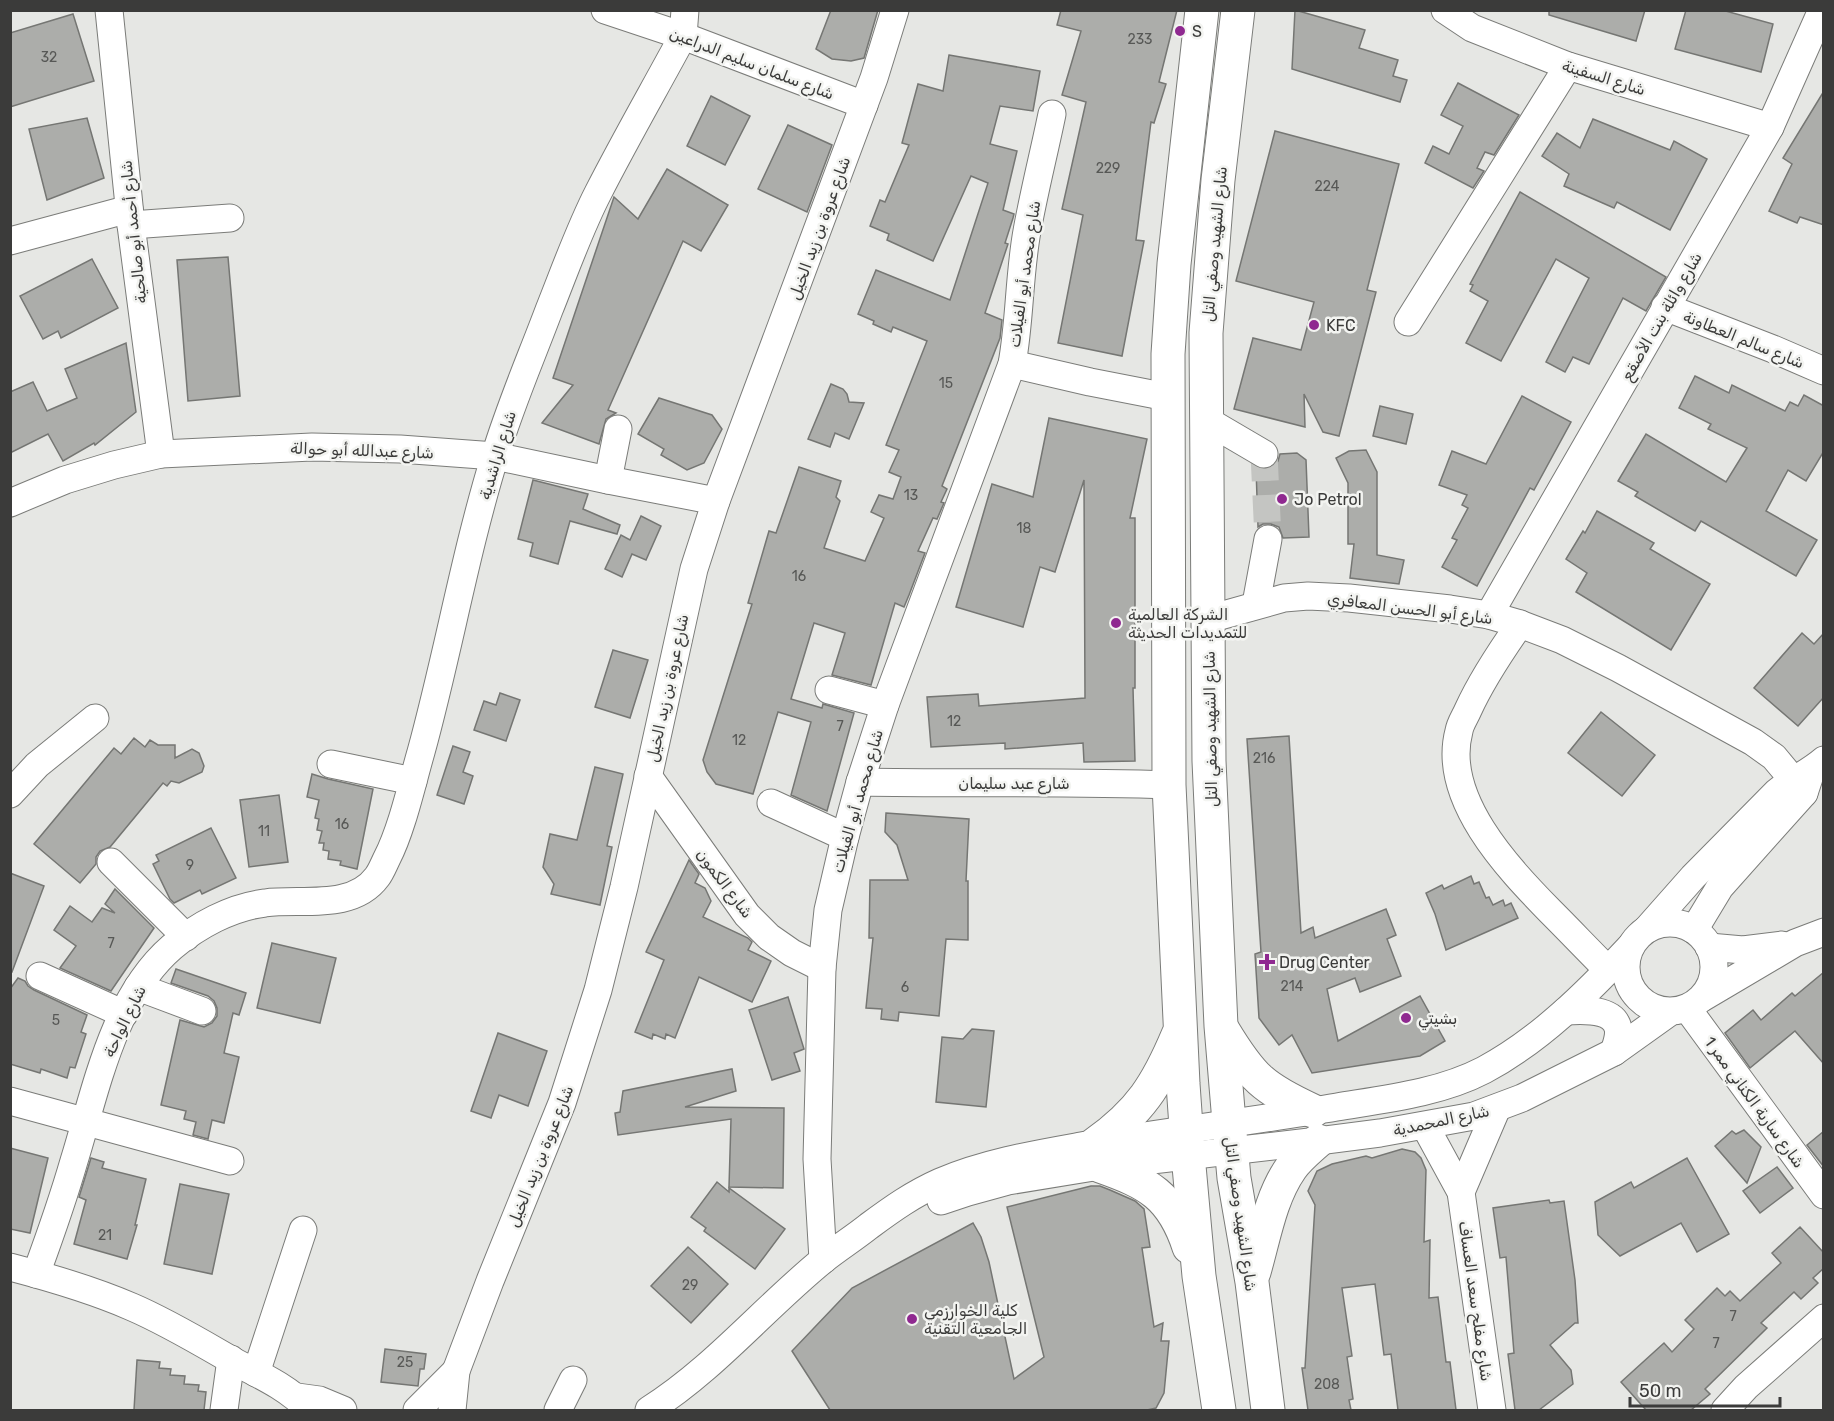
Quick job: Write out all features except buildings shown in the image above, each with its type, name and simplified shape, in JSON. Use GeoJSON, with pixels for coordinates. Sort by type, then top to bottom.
{"type":"FeatureCollection","features":[{"type":"Feature","properties":{"kind":"main road"},"geometry":{"type":"LineString","coordinates":[[1202,10],[1174,264],[1168,354],[1169,785],[1180,1030],[1188,1142],[1199,1276],[1214,1409]]}},
{"type":"Feature","properties":{"kind":"main road","name":"شارع الشهيد وصفي التل"},"geometry":{"type":"LineString","coordinates":[[1238,10],[1210,262],[1206,333],[1209,761],[1221,1026],[1230,1136],[1268,1410]]}},
{"type":"Feature","properties":{"kind":"main road"},"geometry":{"type":"LineString","coordinates":[[1221,1026],[1240,1057],[1260,1081],[1279,1094],[1315,1126],[1276,1197],[1251,1282]]}},
{"type":"Feature","properties":{"kind":"main road"},"geometry":{"type":"LineString","coordinates":[[1180,1030],[1165,1065],[1144,1100],[1118,1127],[1097,1155],[1155,1191],[1168,1204],[1179,1221],[1199,1276]]}},
{"type":"Feature","properties":{"kind":"street","name":"شارع أحمد أبو صالحية"},"geometry":{"type":"LineString","coordinates":[[109,10],[130,217],[161,454]]}},
{"type":"Feature","properties":{"kind":"street","name":"شارع سلمان سليم الدراعين"},"geometry":{"type":"LineString","coordinates":[[605,10],[684,23],[864,105]]}},
{"type":"Feature","properties":{"kind":"street","name":"شارع عروة بن زيد الخيل"},"geometry":{"type":"LineString","coordinates":[[452,1410],[456,1371],[562,1103],[598,990],[624,887],[694,569],[864,105],[895,10]]}},
{"type":"Feature","properties":{"kind":"street","name":"شارع السفينة"},"geometry":{"type":"LineString","coordinates":[[1444,10],[1472,28],[1568,66],[1770,127]]}},
{"type":"Feature","properties":{"kind":"street","name":"شارع وائلة بنت الأصقع"},"geometry":{"type":"LineString","coordinates":[[1489,615],[1770,127],[1822,10]]}},
{"type":"Feature","properties":{"kind":"street","name":"شارع الراشدية"},"geometry":{"type":"LineString","coordinates":[[363,890],[376,879],[390,853],[413,781],[441,679],[471,543],[495,456],[514,399],[576,241],[684,23]]}},
{"type":"Feature","properties":{"kind":"street"},"geometry":{"type":"LineString","coordinates":[[1408,322],[1568,66]]}},
{"type":"Feature","properties":{"kind":"street","name":"شارع محمد أبو الفيلات"},"geometry":{"type":"LineString","coordinates":[[823,1260],[817,1160],[822,968],[828,910],[844,837],[885,705],[1012,364],[1017,336],[1021,274],[1027,231],[1052,114]]}},
{"type":"Feature","properties":{"kind":"street"},"geometry":{"type":"LineString","coordinates":[[10,242],[130,217],[230,218]]}},
{"type":"Feature","properties":{"kind":"street","name":"شارع سالم العطاونة"},"geometry":{"type":"LineString","coordinates":[[1665,307],[1824,371]]}},
{"type":"Feature","properties":{"kind":"street","name":"شارع محمد أبو الفيلات"},"geometry":{"type":"LineString","coordinates":[[1012,364],[1167,397]]}},
{"type":"Feature","properties":{"kind":"street"},"geometry":{"type":"LineString","coordinates":[[1206,420],[1264,454]]}},
{"type":"Feature","properties":{"kind":"street"},"geometry":{"type":"LineString","coordinates":[[608,480],[618,429]]}},
{"type":"Feature","properties":{"kind":"street","name":"شارع عبدالله أبو حوالة"},"geometry":{"type":"LineString","coordinates":[[10,503],[65,480],[161,454],[312,447],[400,449],[495,456],[717,501]]}},
{"type":"Feature","properties":{"kind":"street"},"geometry":{"type":"LineString","coordinates":[[1256,604],[1268,539]]}},
{"type":"Feature","properties":{"kind":"street","name":"شارع أبو الحسن المعافري"},"geometry":{"type":"LineString","coordinates":[[1209,619],[1284,598],[1349,598],[1489,615],[1562,640],[1618,668],[1762,748],[1800,784]]}},
{"type":"Feature","properties":{"kind":"street"},"geometry":{"type":"LineString","coordinates":[[1520,624],[1497,656],[1459,730],[1456,757],[1461,786],[1474,816],[1493,847],[1520,880],[1608,970]]}},
{"type":"Feature","properties":{"kind":"street"},"geometry":{"type":"LineString","coordinates":[[829,690],[885,705]]}},
{"type":"Feature","properties":{"kind":"street"},"geometry":{"type":"LineString","coordinates":[[10,794],[37,765],[95,718]]}},
{"type":"Feature","properties":{"kind":"street"},"geometry":{"type":"LineString","coordinates":[[331,764],[413,781]]}},
{"type":"Feature","properties":{"kind":"street","name":"شارع الكمون"},"geometry":{"type":"LineString","coordinates":[[648,776],[747,915],[769,937],[792,953],[822,968]]}},
{"type":"Feature","properties":{"kind":"street","name":"شارع عبد سليمان"},"geometry":{"type":"LineString","coordinates":[[860,782],[1169,785]]}},
{"type":"Feature","properties":{"kind":"street"},"geometry":{"type":"LineString","coordinates":[[1800,784],[1720,887],[1701,938],[1714,968],[1708,990],[1686,1006],[1655,1010],[1642,1002],[1632,991],[1626,977],[1625,961],[1638,938],[1656,925],[1675,923],[1701,938],[1743,951],[1814,939]]}},
{"type":"Feature","properties":{"kind":"street","name":"شارع المحمدية"},"geometry":{"type":"LineString","coordinates":[[1315,1126],[1385,1099],[1458,1082],[1510,1054],[1566,1011],[1608,970],[1693,877],[1800,784]]}},
{"type":"Feature","properties":{"kind":"street"},"geometry":{"type":"LineString","coordinates":[[771,803],[844,837]]}},
{"type":"Feature","properties":{"kind":"street"},"geometry":{"type":"LineString","coordinates":[[111,862],[186,937]]}},
{"type":"Feature","properties":{"kind":"street","name":"شارع الواحة"},"geometry":{"type":"LineString","coordinates":[[36,1274],[58,1213],[106,1057],[138,987],[156,964],[172,947],[225,914],[266,903],[326,901],[363,890]]}},
{"type":"Feature","properties":{"kind":"street","name":"شارع المحمدية"},"geometry":{"type":"LineString","coordinates":[[649,1410],[695,1377],[823,1260],[903,1200],[954,1177],[1024,1156],[1097,1155],[1315,1126],[1425,1126],[1474,1116],[1497,1108],[1614,1052],[1686,1006],[1814,939]]}},
{"type":"Feature","properties":{"kind":"street"},"geometry":{"type":"LineString","coordinates":[[40,976],[124,1014]]}},
{"type":"Feature","properties":{"kind":"street"},"geometry":{"type":"LineString","coordinates":[[138,987],[202,1011]]}},
{"type":"Feature","properties":{"kind":"street","name":"شارع سارية الكناني ممر 1"},"geometry":{"type":"LineString","coordinates":[[1686,1006],[1824,1195]]}},
{"type":"Feature","properties":{"kind":"street"},"geometry":{"type":"LineString","coordinates":[[1566,1011],[1595,1011],[1606,1014],[1618,1028],[1614,1052]]}},
{"type":"Feature","properties":{"kind":"street"},"geometry":{"type":"LineString","coordinates":[[10,1101],[230,1161]]}},
{"type":"Feature","properties":{"kind":"street"},"geometry":{"type":"LineString","coordinates":[[1461,1192],[1497,1108]]}},
{"type":"Feature","properties":{"kind":"street","name":"شارع مفلح سعد العساف"},"geometry":{"type":"LineString","coordinates":[[1425,1126],[1461,1192],[1492,1410]]}},
{"type":"Feature","properties":{"kind":"street"},"geometry":{"type":"LineString","coordinates":[[256,1373],[303,1230]]}},
{"type":"Feature","properties":{"kind":"street"},"geometry":{"type":"LineString","coordinates":[[10,1266],[79,1287],[132,1307],[182,1331],[256,1373],[303,1404],[320,1400],[343,1410]]}},
{"type":"Feature","properties":{"kind":"street"},"geometry":{"type":"LineString","coordinates":[[1725,1410],[1746,1387],[1824,1318]]}},
{"type":"Feature","properties":{"kind":"street"},"geometry":{"type":"LineString","coordinates":[[224,1410],[231,1359]]}},
{"type":"Feature","properties":{"kind":"street","name":"شارع عروة بن زيد الخيل"},"geometry":{"type":"LineString","coordinates":[[417,1410],[456,1371]]}},
{"type":"Feature","properties":{"kind":"street"},"geometry":{"type":"LineString","coordinates":[[558,1410],[573,1380]]}},
{"type":"Feature","properties":{"kind":"tunnel"},"geometry":{"type":"LineString","coordinates":[[1264,454],[1268,539]]}},
{"type":"Feature","properties":{"kind":"place","name":"S"},"geometry":{"type":"Point","coordinates":[1180,31]}},
{"type":"Feature","properties":{"kind":"place","name":"KFC"},"geometry":{"type":"Point","coordinates":[1314,325]}},
{"type":"Feature","properties":{"kind":"place","name":"Jo Petrol"},"geometry":{"type":"Point","coordinates":[1282,499]}},
{"type":"Feature","properties":{"kind":"place","name":"الشركة العالمية للتمديدات الحديثة"},"geometry":{"type":"Point","coordinates":[1116,623]}},
{"type":"Feature","properties":{"kind":"place","name":"Drug Center"},"geometry":{"type":"Point","coordinates":[1267,962]}},
{"type":"Feature","properties":{"kind":"place","name":"بشيتي"},"geometry":{"type":"Point","coordinates":[1406,1018]}},
{"type":"Feature","properties":{"kind":"place","name":"كلية الخوارزمي الجامعية التقنية"},"geometry":{"type":"Point","coordinates":[912,1319]}}]}
